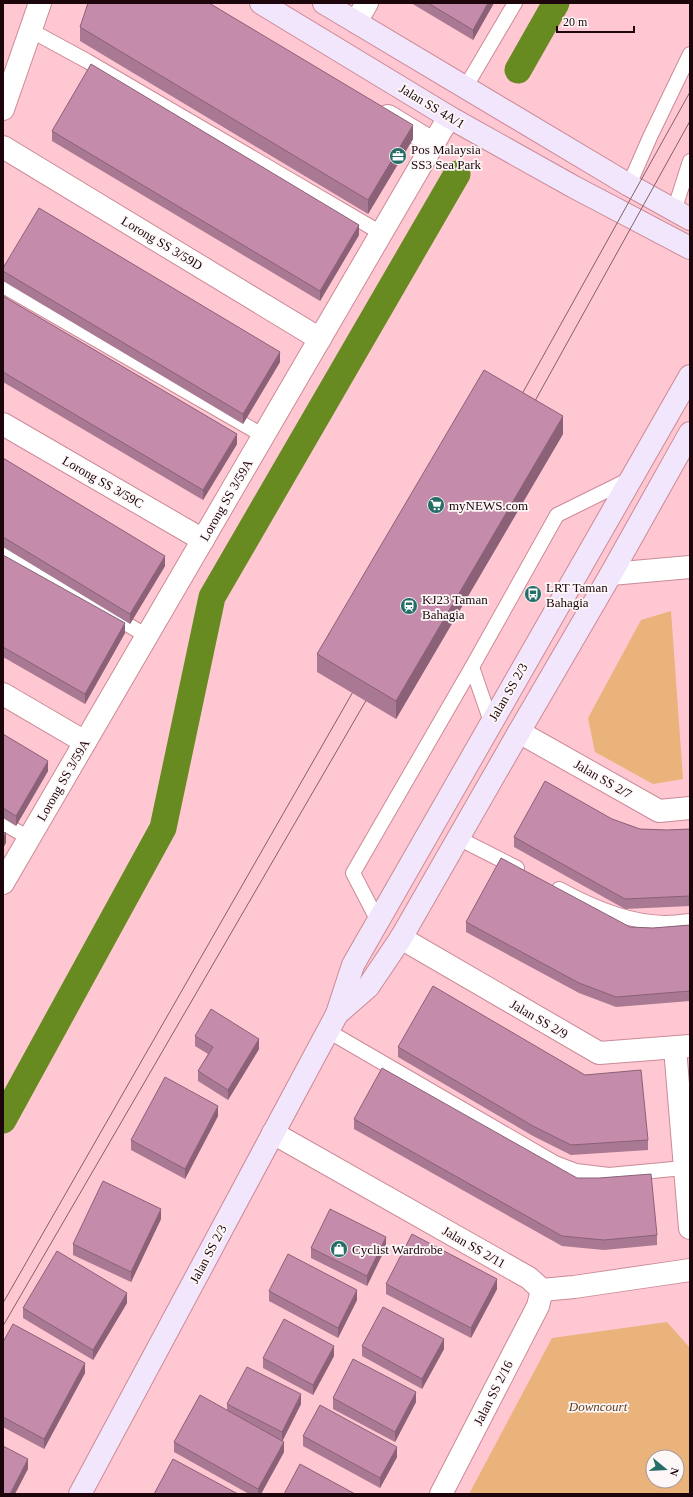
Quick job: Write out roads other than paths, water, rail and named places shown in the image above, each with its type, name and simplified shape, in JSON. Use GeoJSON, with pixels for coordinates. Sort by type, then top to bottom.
{"type":"FeatureCollection","features":[{"type":"Feature","properties":{"kind":"main road","name":"Jalan SS 4A/1"},"geometry":{"type":"LineString","coordinates":[[261,3],[449,117],[574,187],[690,248]]}},
{"type":"Feature","properties":{"kind":"main road"},"geometry":{"type":"LineString","coordinates":[[324,3],[629,185],[684,205]]}},
{"type":"Feature","properties":{"kind":"main road","name":"Jalan SS 2/3"},"geometry":{"type":"LineString","coordinates":[[80,1494],[332,1022],[352,965],[690,376]]}},
{"type":"Feature","properties":{"kind":"main road","name":"Jalan SS 2/3"},"geometry":{"type":"LineString","coordinates":[[332,1022],[368,987],[401,938],[611,574],[684,452],[690,433]]}},
{"type":"Feature","properties":{"kind":"street"},"geometry":{"type":"LineString","coordinates":[[3,109],[40,3]]}},
{"type":"Feature","properties":{"kind":"street"},"geometry":{"type":"LineString","coordinates":[[356,22],[367,3]]}},
{"type":"Feature","properties":{"kind":"street"},"geometry":{"type":"LineString","coordinates":[[373,108],[434,144]]}},
{"type":"Feature","properties":{"kind":"street","name":"Lorong SS 3/59A"},"geometry":{"type":"LineString","coordinates":[[3,883],[449,117]]}},
{"type":"Feature","properties":{"kind":"street","name":"Lorong SS 3/59D"},"geometry":{"type":"LineString","coordinates":[[3,147],[320,339]]}},
{"type":"Feature","properties":{"kind":"street","name":"Lorong SS 3/59C"},"geometry":{"type":"LineString","coordinates":[[3,424],[203,540]]}},
{"type":"Feature","properties":{"kind":"street"},"geometry":{"type":"LineString","coordinates":[[611,574],[690,567]]}},
{"type":"Feature","properties":{"kind":"street"},"geometry":{"type":"LineString","coordinates":[[3,694],[85,742]]}},
{"type":"Feature","properties":{"kind":"street","name":"Jalan SS 2/7"},"geometry":{"type":"LineString","coordinates":[[519,732],[659,811],[690,808]]}},
{"type":"Feature","properties":{"kind":"street","name":"Jalan SS 2/9"},"geometry":{"type":"LineString","coordinates":[[401,938],[599,1053],[683,1047]]}},
{"type":"Feature","properties":{"kind":"street"},"geometry":{"type":"LineString","coordinates":[[683,1047],[684,1168],[690,1228]]}},
{"type":"Feature","properties":{"kind":"street","name":"Jalan SS 2/11"},"geometry":{"type":"LineString","coordinates":[[273,1133],[529,1278],[542,1290]]}},
{"type":"Feature","properties":{"kind":"street"},"geometry":{"type":"LineString","coordinates":[[542,1290],[574,1287],[690,1270]]}},
{"type":"Feature","properties":{"kind":"street","name":"Jalan SS 2/16"},"geometry":{"type":"LineString","coordinates":[[441,1494],[538,1306],[542,1290]]}},
{"type":"Feature","properties":{"kind":"lane"},"geometry":{"type":"LineString","coordinates":[[465,88],[514,3]]}},
{"type":"Feature","properties":{"kind":"lane"},"geometry":{"type":"LineString","coordinates":[[30,30],[87,61],[382,234]]}},
{"type":"Feature","properties":{"kind":"lane"},"geometry":{"type":"LineString","coordinates":[[629,185],[650,137],[690,54]]}},
{"type":"Feature","properties":{"kind":"lane"},"geometry":{"type":"LineString","coordinates":[[684,205],[690,161]]}},
{"type":"Feature","properties":{"kind":"lane"},"geometry":{"type":"LineString","coordinates":[[3,286],[264,436]]}},
{"type":"Feature","properties":{"kind":"lane"},"geometry":{"type":"LineString","coordinates":[[378,921],[353,873],[558,515],[630,479]]}},
{"type":"Feature","properties":{"kind":"lane"},"geometry":{"type":"LineString","coordinates":[[3,551],[147,636]]}},
{"type":"Feature","properties":{"kind":"lane"},"geometry":{"type":"LineString","coordinates":[[472,667],[491,722]]}},
{"type":"Feature","properties":{"kind":"lane"},"geometry":{"type":"LineString","coordinates":[[3,823],[29,838]]}},
{"type":"Feature","properties":{"kind":"lane"},"geometry":{"type":"LineString","coordinates":[[458,838],[528,874]]}},
{"type":"Feature","properties":{"kind":"lane"},"geometry":{"type":"LineString","coordinates":[[549,885],[584,902],[626,918],[664,923],[690,921]]}},
{"type":"Feature","properties":{"kind":"lane"},"geometry":{"type":"LineString","coordinates":[[332,1022],[555,1163],[576,1171],[609,1174],[684,1168]]}},
{"type":"Feature","properties":{"kind":"waterway"},"geometry":{"type":"LineString","coordinates":[[518,70],[556,3]]}},
{"type":"Feature","properties":{"kind":"waterway"},"geometry":{"type":"LineString","coordinates":[[3,1120],[163,828],[212,597],[457,174]]}},
{"type":"Feature","properties":{"kind":"tram line"},"geometry":{"type":"LineString","coordinates":[[517,403],[690,92]]}},
{"type":"Feature","properties":{"kind":"tram line"},"geometry":{"type":"LineString","coordinates":[[530,410],[690,121]]}},
{"type":"Feature","properties":{"kind":"tram line"},"geometry":{"type":"LineString","coordinates":[[3,1303],[358,683]]}},
{"type":"Feature","properties":{"kind":"tram line"},"geometry":{"type":"LineString","coordinates":[[3,1326],[371,692]]}},
{"type":"Feature","properties":{"kind":"place","name":"Pos Malaysia SS3 Sea Park"},"geometry":{"type":"Point","coordinates":[398,156]}},
{"type":"Feature","properties":{"kind":"place","name":"myNEWS.com"},"geometry":{"type":"Point","coordinates":[436,505]}},
{"type":"Feature","properties":{"kind":"place","name":"LRT Taman Bahagia"},"geometry":{"type":"Point","coordinates":[533,594]}},
{"type":"Feature","properties":{"kind":"place","name":"KJ23 Taman Bahagia"},"geometry":{"type":"Point","coordinates":[409,606]}},
{"type":"Feature","properties":{"kind":"place","name":"Cyclist Wardrobe"},"geometry":{"type":"Point","coordinates":[339,1249]}},
{"type":"Feature","properties":{"kind":"park label","name":"Downcourt"},"geometry":{"type":"Point","coordinates":[598,1406]}}]}
